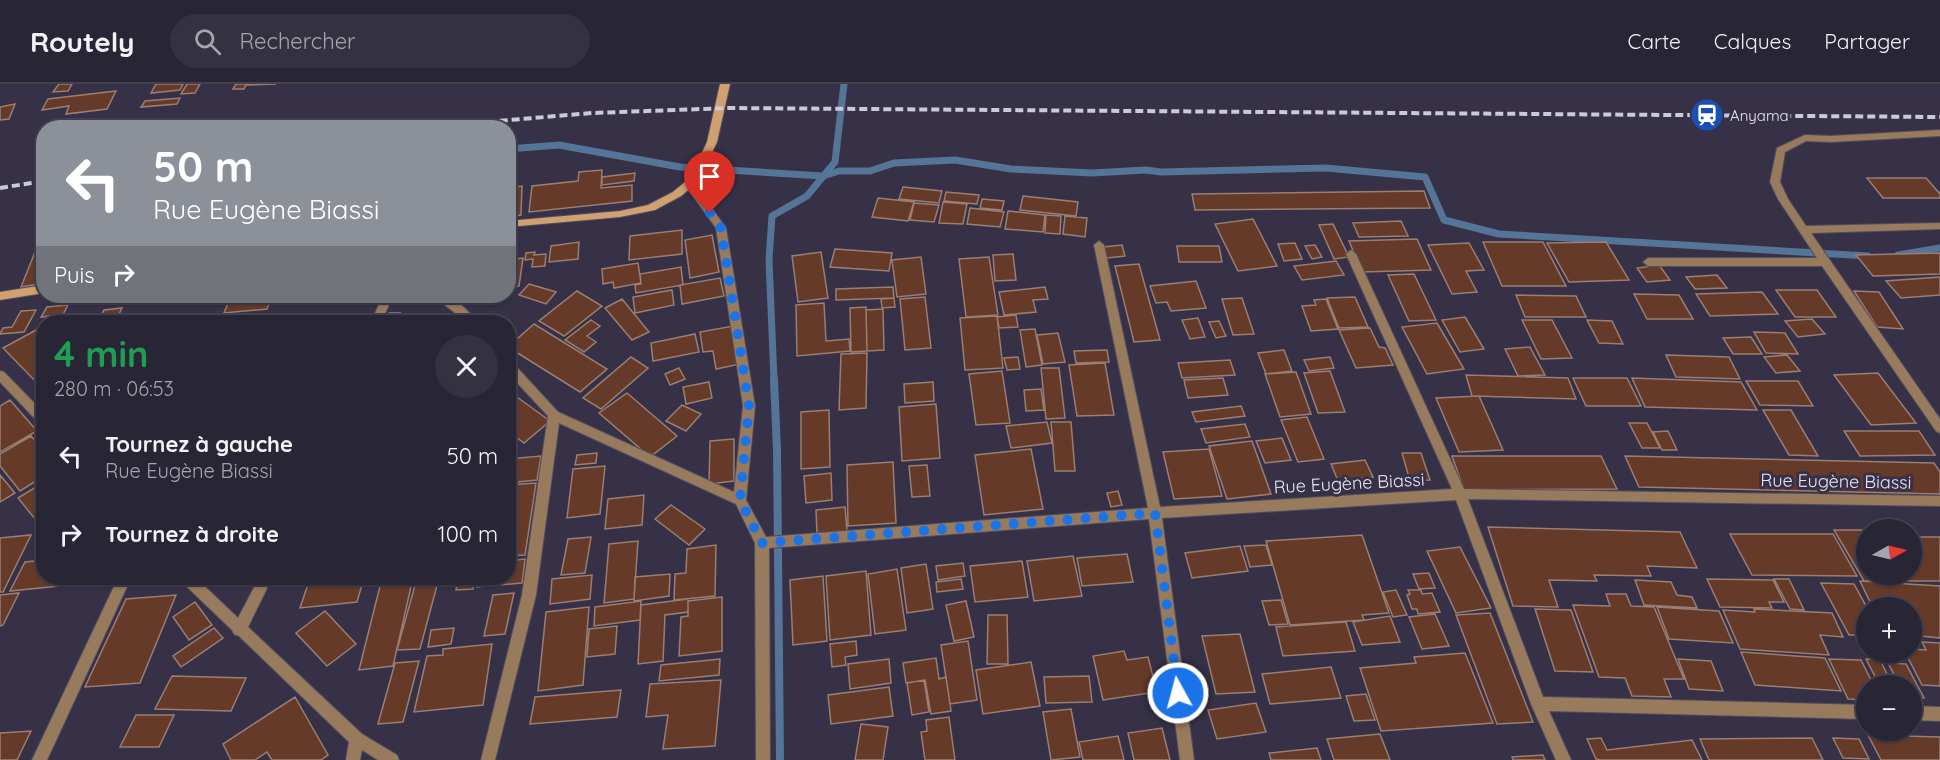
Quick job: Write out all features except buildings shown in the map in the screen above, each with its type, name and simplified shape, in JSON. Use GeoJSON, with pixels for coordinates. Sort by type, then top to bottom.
{"type":"FeatureCollection","features":[{"type":"Feature","properties":{"kind":"street"},"geometry":{"type":"LineString","coordinates":[[516,223],[620,214],[651,208],[677,194],[689,184],[700,169],[712,142],[725,84]]}},
{"type":"Feature","properties":{"kind":"street"},"geometry":{"type":"LineString","coordinates":[[1940,133],[1831,139],[1805,138],[1780,150],[1776,182],[1783,199],[1803,230],[1940,428]]}},
{"type":"Feature","properties":{"kind":"street"},"geometry":{"type":"LineString","coordinates":[[689,184],[721,228],[749,406],[740,500],[762,543],[764,760]]}},
{"type":"Feature","properties":{"kind":"street"},"geometry":{"type":"LineString","coordinates":[[1803,230],[1940,226]]}},
{"type":"Feature","properties":{"kind":"street"},"geometry":{"type":"LineString","coordinates":[[1100,245],[1155,513],[1187,760]]}},
{"type":"Feature","properties":{"kind":"street"},"geometry":{"type":"LineString","coordinates":[[1351,254],[1460,494],[1538,704],[1564,760]]}},
{"type":"Feature","properties":{"kind":"street"},"geometry":{"type":"LineString","coordinates":[[1648,262],[1825,262]]}},
{"type":"Feature","properties":{"kind":"street"},"geometry":{"type":"LineString","coordinates":[[0,296],[36,290]]}},
{"type":"Feature","properties":{"kind":"street"},"geometry":{"type":"LineString","coordinates":[[449,303],[464,315]]}},
{"type":"Feature","properties":{"kind":"street"},"geometry":{"type":"LineString","coordinates":[[516,374],[554,415],[740,500]]}},
{"type":"Feature","properties":{"kind":"street"},"geometry":{"type":"LineString","coordinates":[[0,375],[36,413]]}},
{"type":"Feature","properties":{"kind":"street"},"geometry":{"type":"LineString","coordinates":[[488,760],[529,595],[554,415]]}},
{"type":"Feature","properties":{"kind":"street","name":"Rue Eugène Biassi"},"geometry":{"type":"LineString","coordinates":[[762,543],[1155,513],[1460,494],[1940,501]]}},
{"type":"Feature","properties":{"kind":"street"},"geometry":{"type":"LineString","coordinates":[[39,760],[121,585]]}},
{"type":"Feature","properties":{"kind":"street"},"geometry":{"type":"LineString","coordinates":[[194,585],[239,630],[357,739],[392,760]]}},
{"type":"Feature","properties":{"kind":"street"},"geometry":{"type":"LineString","coordinates":[[239,630],[262,585]]}},
{"type":"Feature","properties":{"kind":"street"},"geometry":{"type":"LineString","coordinates":[[1538,704],[1856,712]]}},
{"type":"Feature","properties":{"kind":"street"},"geometry":{"type":"LineString","coordinates":[[1922,713],[1940,714]]}},
{"type":"Feature","properties":{"kind":"street"},"geometry":{"type":"LineString","coordinates":[[353,760],[357,739]]}},
{"type":"Feature","properties":{"kind":"waterway"},"geometry":{"type":"LineString","coordinates":[[824,176],[835,162],[844,84]]}},
{"type":"Feature","properties":{"kind":"waterway"},"geometry":{"type":"LineString","coordinates":[[516,148],[559,145],[680,167],[824,176]]}},
{"type":"Feature","properties":{"kind":"waterway"},"geometry":{"type":"LineString","coordinates":[[824,176],[839,171],[870,171],[894,163],[955,160],[1011,169],[1092,173],[1146,170],[1161,172],[1326,168],[1425,177],[1444,220],[1499,234],[1868,256]]}},
{"type":"Feature","properties":{"kind":"waterway"},"geometry":{"type":"LineString","coordinates":[[774,380],[769,260],[772,216],[807,196],[824,176]]}},
{"type":"Feature","properties":{"kind":"waterway"},"geometry":{"type":"LineString","coordinates":[[1898,255],[1940,248]]}},
{"type":"Feature","properties":{"kind":"waterway"},"geometry":{"type":"LineString","coordinates":[[774,379],[777,450],[780,760]]}},
{"type":"Feature","properties":{"kind":"railway"},"geometry":{"type":"LineString","coordinates":[[510,120],[592,113],[730,108],[1940,117]]}},
{"type":"Feature","properties":{"kind":"railway"},"geometry":{"type":"LineString","coordinates":[[0,188],[36,182]]}},
{"type":"Feature","properties":{"kind":"place","name":"Anyama"},"geometry":{"type":"Point","coordinates":[1707,115]}},
{"type":"Feature","properties":{"kind":"route"},"geometry":{"type":"LineString","coordinates":[[710,213],[721,228],[749,406],[740,500],[762,543],[1155,513],[1178,693]]}}]}
